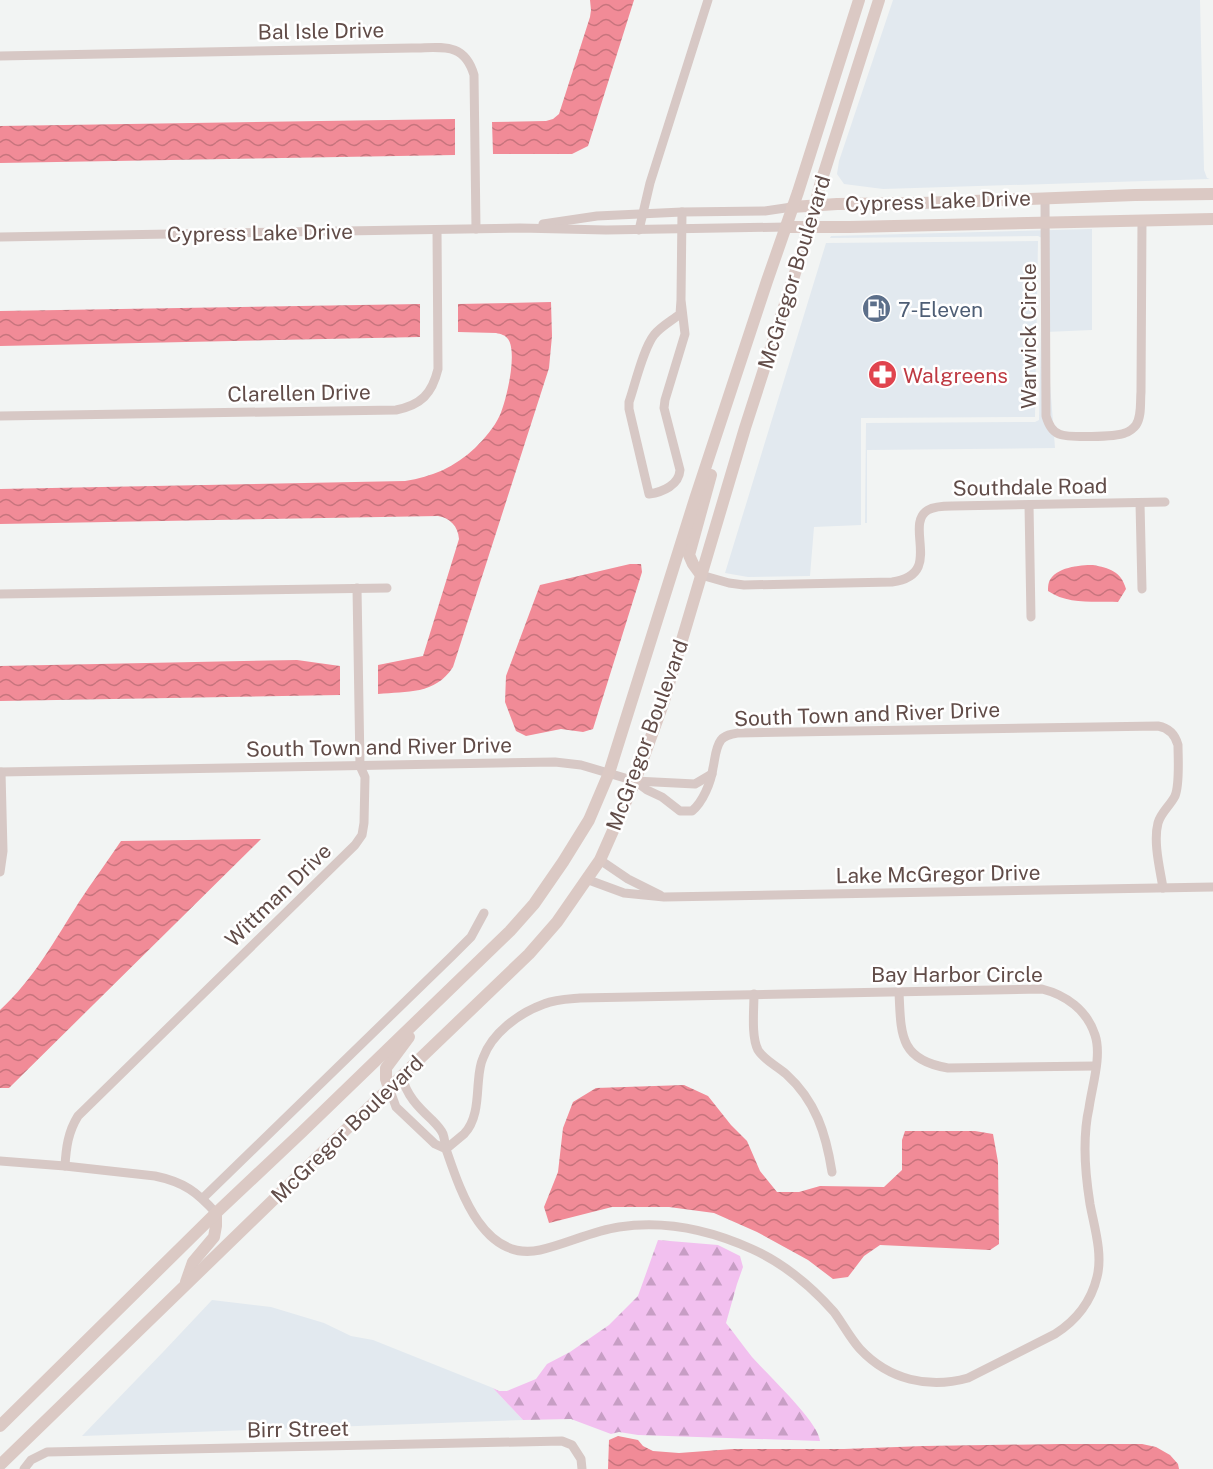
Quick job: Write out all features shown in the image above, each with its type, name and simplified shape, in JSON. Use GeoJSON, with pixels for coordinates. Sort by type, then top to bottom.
{"type":"FeatureCollection","features":[{"type":"Feature","properties":{"kind":"main road","name":"McGregor Boulevard"},"geometry":{"type":"LineString","coordinates":[[0,1426],[216,1213],[510,931],[534,904],[589,820],[609,773],[679,549],[859,0]]}},
{"type":"Feature","properties":{"kind":"main road","name":"McGregor Boulevard"},"geometry":{"type":"LineString","coordinates":[[0,1465],[529,954],[557,922],[600,860],[635,781],[663,704],[879,0]]}},
{"type":"Feature","properties":{"kind":"main road","name":"Cypress Lake Drive"},"geometry":{"type":"LineString","coordinates":[[792,207],[1213,194]]}},
{"type":"Feature","properties":{"kind":"main road","name":"Cypress Lake Drive"},"geometry":{"type":"LineString","coordinates":[[786,227],[1213,219]]}},
{"type":"Feature","properties":{"kind":"main road"},"geometry":{"type":"LineString","coordinates":[[701,575],[689,555],[714,464],[713,447]]}},
{"type":"Feature","properties":{"kind":"main road"},"geometry":{"type":"LineString","coordinates":[[389,1088],[386,1079],[387,1068],[432,1007]]}},
{"type":"Feature","properties":{"kind":"main road"},"geometry":{"type":"LineString","coordinates":[[185,1286],[193,1262],[214,1237],[216,1213]]}},
{"type":"Feature","properties":{"kind":"street"},"geometry":{"type":"LineString","coordinates":[[639,230],[657,161],[708,0]]}},
{"type":"Feature","properties":{"kind":"street","name":"Bal Isle Drive"},"geometry":{"type":"LineString","coordinates":[[0,56],[450,48],[462,53],[470,63],[474,75],[476,229]]}},
{"type":"Feature","properties":{"kind":"street","name":"Warwick Circle"},"geometry":{"type":"LineString","coordinates":[[1045,198],[1046,416],[1049,427],[1058,434],[1069,436],[1115,435],[1126,433],[1136,426],[1141,392],[1142,220]]}},
{"type":"Feature","properties":{"kind":"street","name":"Cypress Lake Drive"},"geometry":{"type":"LineString","coordinates":[[520,228],[597,216],[765,211],[792,207]]}},
{"type":"Feature","properties":{"kind":"street"},"geometry":{"type":"LineString","coordinates":[[681,300],[685,334],[664,408],[680,476],[669,488],[649,494],[629,402],[654,335],[680,314],[682,212]]}},
{"type":"Feature","properties":{"kind":"street","name":"Cypress Lake Drive"},"geometry":{"type":"LineString","coordinates":[[0,237],[520,228],[682,230],[786,227]]}},
{"type":"Feature","properties":{"kind":"street","name":"Clarellen Drive"},"geometry":{"type":"LineString","coordinates":[[0,417],[396,410],[409,407],[429,393],[438,369],[437,230]]}},
{"type":"Feature","properties":{"kind":"street","name":"Southdale Road"},"geometry":{"type":"LineString","coordinates":[[701,575],[744,585],[903,580],[912,575],[919,566],[921,520],[927,510],[952,506],[1165,502]]}},
{"type":"Feature","properties":{"kind":"street"},"geometry":{"type":"LineString","coordinates":[[1140,503],[1142,589]]}},
{"type":"Feature","properties":{"kind":"street"},"geometry":{"type":"LineString","coordinates":[[1029,505],[1031,617]]}},
{"type":"Feature","properties":{"kind":"street","name":"Wittman Drive"},"geometry":{"type":"LineString","coordinates":[[65,1166],[71,1127],[85,1108],[355,845],[362,835],[365,777],[360,766],[357,588]]}},
{"type":"Feature","properties":{"kind":"street"},"geometry":{"type":"LineString","coordinates":[[0,594],[387,588]]}},
{"type":"Feature","properties":{"kind":"street","name":"South Town and River Drive"},"geometry":{"type":"LineString","coordinates":[[1,772],[555,762],[581,765],[635,781],[695,784],[713,772],[721,740],[728,735],[738,733],[1158,726],[1170,731],[1177,740],[1178,752],[1176,792],[1163,813],[1157,829],[1158,860],[1163,888]]}},
{"type":"Feature","properties":{"kind":"street"},"geometry":{"type":"LineString","coordinates":[[0,872],[3,851],[1,772]]}},
{"type":"Feature","properties":{"kind":"street"},"geometry":{"type":"LineString","coordinates":[[635,781],[680,812],[686,812],[698,807],[713,772]]}},
{"type":"Feature","properties":{"kind":"street","name":"Lake McGregor Drive"},"geometry":{"type":"LineString","coordinates":[[600,860],[628,879],[664,897]]}},
{"type":"Feature","properties":{"kind":"street","name":"Lake McGregor Drive"},"geometry":{"type":"LineString","coordinates":[[586,879],[624,893],[664,897],[1213,887]]}},
{"type":"Feature","properties":{"kind":"street"},"geometry":{"type":"LineString","coordinates":[[203,1198],[471,937],[483,914]]}},
{"type":"Feature","properties":{"kind":"street","name":"Bay Harbor Circle"},"geometry":{"type":"LineString","coordinates":[[402,1076],[404,1087],[410,1097],[442,1131],[446,1149],[463,1194],[481,1226],[500,1244],[511,1249],[532,1251],[592,1233],[637,1225],[673,1226],[708,1233],[753,1250],[797,1276],[834,1312],[859,1347],[871,1359],[886,1370],[902,1377],[934,1383],[968,1378],[1055,1334],[1073,1320],[1087,1304],[1098,1276],[1099,1263],[1086,1167],[1087,1117],[1097,1043],[1085,1015],[1055,992],[1035,989],[754,994],[570,998],[553,1001],[533,1008],[502,1030],[489,1047],[479,1071],[476,1109],[472,1119],[466,1132],[446,1149]]}},
{"type":"Feature","properties":{"kind":"street"},"geometry":{"type":"LineString","coordinates":[[899,992],[901,1032],[909,1048],[919,1059],[933,1066],[948,1068],[1095,1066]]}},
{"type":"Feature","properties":{"kind":"street"},"geometry":{"type":"LineString","coordinates":[[754,994],[757,1049],[788,1075],[818,1115],[832,1172]]}},
{"type":"Feature","properties":{"kind":"street"},"geometry":{"type":"LineString","coordinates":[[389,1088],[396,1107],[435,1144],[446,1149]]}},
{"type":"Feature","properties":{"kind":"street"},"geometry":{"type":"LineString","coordinates":[[0,1161],[169,1178],[203,1198],[216,1213]]}},
{"type":"Feature","properties":{"kind":"street","name":"Birr Street"},"geometry":{"type":"LineString","coordinates":[[26,1466],[37,1456],[47,1452],[562,1441],[572,1445],[581,1459],[582,1469]]}},
{"type":"Feature","properties":{"kind":"shaded area"},"geometry":{"type":"Polygon","coordinates":[[[893,0],[1200,0],[1204,170],[1207,178],[1210,179],[883,189],[844,184],[837,174],[839,161],[893,0]]]}},
{"type":"Feature","properties":{"kind":"shaded area"},"geometry":{"type":"Polygon","coordinates":[[[1092,229],[1092,330],[1046,332],[1055,448],[867,450],[867,523],[865,523],[866,423],[1035,422],[1039,420],[1043,241],[1038,236],[830,238],[831,236],[1092,229]]]}},
{"type":"Feature","properties":{"kind":"shaded area"},"geometry":{"type":"Polygon","coordinates":[[[1038,241],[1035,417],[861,418],[861,525],[814,527],[810,576],[748,577],[725,573],[826,243],[1038,241]]]}},
{"type":"Feature","properties":{"kind":"shaded area"},"geometry":{"type":"Polygon","coordinates":[[[212,1300],[271,1307],[324,1323],[351,1336],[373,1340],[493,1388],[523,1420],[82,1436],[212,1300]]]}},
{"type":"Feature","properties":{"kind":"green space"},"geometry":{"type":"Polygon","coordinates":[[[658,1240],[718,1245],[740,1256],[743,1267],[726,1323],[752,1357],[802,1410],[820,1441],[638,1435],[619,1432],[611,1434],[571,1419],[523,1420],[493,1388],[507,1391],[536,1379],[547,1364],[570,1352],[609,1325],[638,1296],[658,1240]]]}},
{"type":"Feature","properties":{"kind":"water"},"geometry":{"type":"Polygon","coordinates":[[[590,0],[634,0],[588,146],[572,154],[493,154],[492,122],[546,121],[559,114],[590,17],[590,0]]]}},
{"type":"Feature","properties":{"kind":"water"},"geometry":{"type":"Polygon","coordinates":[[[455,119],[455,155],[0,163],[0,126],[455,119]]]}},
{"type":"Feature","properties":{"kind":"water"},"geometry":{"type":"Polygon","coordinates":[[[551,302],[552,336],[549,368],[453,667],[438,683],[429,687],[410,692],[378,694],[378,665],[423,656],[459,539],[455,527],[442,517],[0,524],[0,489],[405,481],[434,474],[467,455],[489,433],[500,415],[510,377],[512,355],[508,339],[496,333],[458,332],[458,304],[551,302]]]}},
{"type":"Feature","properties":{"kind":"water"},"geometry":{"type":"Polygon","coordinates":[[[420,304],[420,337],[0,346],[0,311],[420,304]]]}},
{"type":"Feature","properties":{"kind":"water"},"geometry":{"type":"Polygon","coordinates":[[[630,564],[641,564],[642,572],[593,729],[583,732],[561,729],[526,736],[516,731],[505,702],[506,676],[540,585],[630,564]]]}},
{"type":"Feature","properties":{"kind":"water"},"geometry":{"type":"Polygon","coordinates":[[[1093,565],[1109,569],[1121,578],[1126,589],[1118,602],[1073,600],[1048,591],[1052,577],[1062,570],[1075,566],[1093,565]]]}},
{"type":"Feature","properties":{"kind":"water"},"geometry":{"type":"Polygon","coordinates":[[[297,660],[340,666],[340,695],[0,701],[0,666],[297,660]]]}},
{"type":"Feature","properties":{"kind":"water"},"geometry":{"type":"Polygon","coordinates":[[[261,839],[9,1088],[0,1088],[0,1010],[33,973],[121,841],[261,839]]]}},
{"type":"Feature","properties":{"kind":"water"},"geometry":{"type":"Polygon","coordinates":[[[684,1085],[708,1096],[747,1141],[760,1171],[777,1192],[799,1192],[820,1186],[884,1187],[902,1170],[902,1140],[905,1131],[975,1131],[993,1134],[998,1162],[999,1244],[990,1250],[880,1245],[864,1256],[848,1277],[833,1279],[808,1260],[757,1232],[714,1213],[669,1207],[612,1207],[549,1223],[544,1207],[558,1172],[563,1128],[573,1102],[596,1088],[684,1085]]]}},
{"type":"Feature","properties":{"kind":"water"},"geometry":{"type":"Polygon","coordinates":[[[618,1436],[638,1440],[643,1446],[653,1451],[679,1453],[733,1449],[1142,1444],[1156,1447],[1170,1455],[1178,1464],[1179,1469],[608,1469],[609,1440],[618,1436]]]}},
{"type":"Feature","properties":{"kind":"place","name":"7-Eleven"},"geometry":{"type":"Point","coordinates":[877,309]}},
{"type":"Feature","properties":{"kind":"place","name":"Walgreens"},"geometry":{"type":"Point","coordinates":[882,375]}}]}
